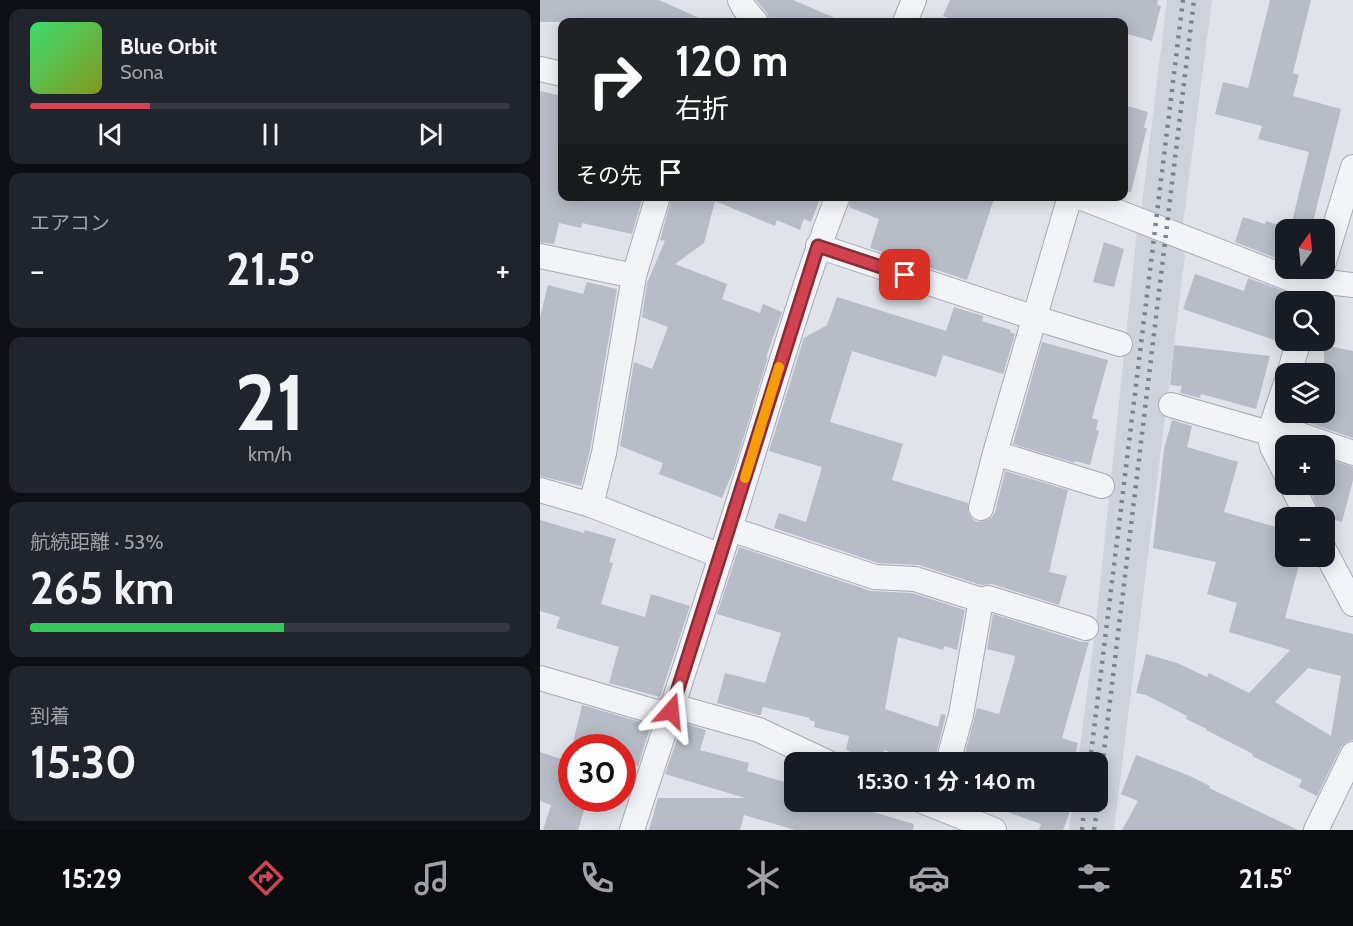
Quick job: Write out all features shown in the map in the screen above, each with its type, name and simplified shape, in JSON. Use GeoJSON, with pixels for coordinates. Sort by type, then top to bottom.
{"type":"FeatureCollection","features":[{"type":"Feature","properties":{"kind":"street"},"geometry":{"type":"LineString","coordinates":[[740,0],[753,18]]}},
{"type":"Feature","properties":{"kind":"street"},"geometry":{"type":"LineString","coordinates":[[907,18],[914,0]]}},
{"type":"Feature","properties":{"kind":"street"},"geometry":{"type":"LineString","coordinates":[[540,69],[558,73]]}},
{"type":"Feature","properties":{"kind":"street"},"geometry":{"type":"LineString","coordinates":[[1319,281],[1353,167]]}},
{"type":"Feature","properties":{"kind":"street"},"geometry":{"type":"LineString","coordinates":[[591,505],[604,453],[634,276],[656,201]]}},
{"type":"Feature","properties":{"kind":"street"},"geometry":{"type":"LineString","coordinates":[[632,830],[730,529],[818,246],[836,201]]}},
{"type":"Feature","properties":{"kind":"street"},"geometry":{"type":"LineString","coordinates":[[981,508],[1069,201]]}},
{"type":"Feature","properties":{"kind":"street"},"geometry":{"type":"LineString","coordinates":[[1091,201],[1319,281],[1353,285]]}},
{"type":"Feature","properties":{"kind":"street"},"geometry":{"type":"LineString","coordinates":[[818,246],[1120,344]]}},
{"type":"Feature","properties":{"kind":"street"},"geometry":{"type":"LineString","coordinates":[[540,256],[634,276]]}},
{"type":"Feature","properties":{"kind":"street"},"geometry":{"type":"LineString","coordinates":[[1171,405],[1270,429],[1353,453]]}},
{"type":"Feature","properties":{"kind":"street"},"geometry":{"type":"LineString","coordinates":[[1275,415],[1270,429],[1275,453]]}},
{"type":"Feature","properties":{"kind":"street"},"geometry":{"type":"LineString","coordinates":[[995,453],[1102,486]]}},
{"type":"Feature","properties":{"kind":"street"},"geometry":{"type":"LineString","coordinates":[[540,490],[591,505],[721,556]]}},
{"type":"Feature","properties":{"kind":"street"},"geometry":{"type":"LineString","coordinates":[[730,529],[875,577],[915,579],[981,600],[988,598],[1086,628]]}},
{"type":"Feature","properties":{"kind":"street"},"geometry":{"type":"LineString","coordinates":[[1335,562],[1346,574],[1353,604]]}},
{"type":"Feature","properties":{"kind":"street"},"geometry":{"type":"LineString","coordinates":[[951,752],[961,715],[981,600]]}},
{"type":"Feature","properties":{"kind":"street"},"geometry":{"type":"LineString","coordinates":[[540,678],[656,712],[684,709],[759,730],[806,752]]}},
{"type":"Feature","properties":{"kind":"street"},"geometry":{"type":"LineString","coordinates":[[1316,830],[1353,754]]}},
{"type":"Feature","properties":{"kind":"street"},"geometry":{"type":"LineString","coordinates":[[952,812],[990,829]]}},
{"type":"Feature","properties":{"kind":"shaded area"},"geometry":{"type":"Polygon","coordinates":[[[1167,0],[1212,0],[1182,231],[1141,212],[1167,0]]]}},
{"type":"Feature","properties":{"kind":"shaded area"},"geometry":{"type":"Polygon","coordinates":[[[1137,231],[1177,243],[1185,255],[1114,830],[1069,830],[1071,812],[1108,812],[1108,752],[1079,752],[1095,632],[1137,231]]]}},
{"type":"Feature","properties":{"kind":"building"},"geometry":{"type":"Polygon","coordinates":[[[540,0],[659,0],[699,18],[558,18],[558,22],[540,22],[540,0]]]}},
{"type":"Feature","properties":{"kind":"building"},"geometry":{"type":"Polygon","coordinates":[[[756,0],[793,0],[835,18],[769,18],[756,0]]]}},
{"type":"Feature","properties":{"kind":"building"},"geometry":{"type":"Polygon","coordinates":[[[950,0],[1158,0],[1157,5],[1161,6],[1152,41],[1128,34],[1128,18],[948,18],[943,16],[950,0]]]}},
{"type":"Feature","properties":{"kind":"building"},"geometry":{"type":"Polygon","coordinates":[[[1270,0],[1311,0],[1293,73],[1299,75],[1293,96],[1341,109],[1314,219],[1293,219],[1309,152],[1258,139],[1262,126],[1215,114],[1223,82],[1248,88],[1270,0]]]}},
{"type":"Feature","properties":{"kind":"building"},"geometry":{"type":"Polygon","coordinates":[[[540,91],[558,95],[558,201],[642,201],[632,234],[582,223],[581,228],[559,223],[554,244],[540,242],[540,91]]]}},
{"type":"Feature","properties":{"kind":"building"},"geometry":{"type":"Polygon","coordinates":[[[1128,106],[1148,112],[1144,128],[1147,128],[1131,192],[1128,192],[1128,106]]]}},
{"type":"Feature","properties":{"kind":"building"},"geometry":{"type":"Polygon","coordinates":[[[671,201],[715,201],[704,243],[675,264],[727,284],[722,299],[760,313],[763,304],[782,312],[766,358],[768,357],[734,469],[722,498],[659,474],[663,463],[620,446],[634,362],[652,369],[668,327],[642,317],[647,283],[665,241],[660,240],[671,201]]]}},
{"type":"Feature","properties":{"kind":"building"},"geometry":{"type":"Polygon","coordinates":[[[715,201],[819,201],[811,222],[804,219],[800,230],[777,220],[775,226],[715,201]]]}},
{"type":"Feature","properties":{"kind":"building"},"geometry":{"type":"Polygon","coordinates":[[[851,201],[993,201],[967,280],[870,248],[879,219],[849,207],[851,201]]]}},
{"type":"Feature","properties":{"kind":"building"},"geometry":{"type":"Polygon","coordinates":[[[1243,217],[1265,224],[1266,221],[1275,224],[1275,258],[1235,242],[1243,217]]]}},
{"type":"Feature","properties":{"kind":"building"},"geometry":{"type":"Polygon","coordinates":[[[1104,242],[1124,249],[1114,287],[1093,282],[1104,242]]]}},
{"type":"Feature","properties":{"kind":"building"},"geometry":{"type":"Polygon","coordinates":[[[1195,274],[1244,291],[1248,278],[1283,291],[1275,291],[1275,340],[1183,309],[1195,274]]]}},
{"type":"Feature","properties":{"kind":"building"},"geometry":{"type":"Polygon","coordinates":[[[587,282],[617,289],[590,450],[581,486],[540,476],[540,317],[548,285],[583,294],[587,282]]]}},
{"type":"Feature","properties":{"kind":"building"},"geometry":{"type":"Polygon","coordinates":[[[837,297],[946,331],[954,307],[983,316],[982,321],[1011,330],[1010,332],[1015,334],[1003,374],[943,355],[936,377],[852,351],[830,422],[903,444],[892,480],[968,503],[968,512],[977,522],[985,521],[995,512],[1005,471],[1068,490],[1049,572],[1067,576],[1059,605],[992,584],[981,585],[919,565],[878,563],[774,528],[779,513],[806,522],[822,467],[769,451],[804,338],[827,325],[837,297]]]}},
{"type":"Feature","properties":{"kind":"building"},"geometry":{"type":"Polygon","coordinates":[[[1042,342],[1108,360],[1092,418],[1098,420],[1096,430],[1099,431],[1090,465],[1075,461],[1075,463],[1013,444],[1042,342]]]}},
{"type":"Feature","properties":{"kind":"building"},"geometry":{"type":"Polygon","coordinates":[[[1174,345],[1270,356],[1256,409],[1201,394],[1200,398],[1180,393],[1182,386],[1170,385],[1174,345]]]}},
{"type":"Feature","properties":{"kind":"building"},"geometry":{"type":"Polygon","coordinates":[[[1335,347],[1353,351],[1353,438],[1310,423],[1335,423],[1335,363],[1324,363],[1324,351],[1335,351],[1335,347]]]}},
{"type":"Feature","properties":{"kind":"building"},"geometry":{"type":"Polygon","coordinates":[[[1172,420],[1192,426],[1187,447],[1238,462],[1224,512],[1275,527],[1275,567],[1298,567],[1285,618],[1353,634],[1353,740],[1341,747],[1317,796],[1299,787],[1302,780],[1252,756],[1253,754],[1186,719],[1187,716],[1146,695],[1136,693],[1146,654],[1177,663],[1207,677],[1209,673],[1249,693],[1290,650],[1229,632],[1237,603],[1207,594],[1216,562],[1153,548],[1164,449],[1172,420]],[[1308,668],[1275,702],[1331,736],[1341,676],[1308,668]]]}},
{"type":"Feature","properties":{"kind":"building"},"geometry":{"type":"Polygon","coordinates":[[[1335,461],[1353,467],[1353,480],[1342,522],[1335,520],[1335,507],[1317,507],[1312,495],[1335,495],[1335,461]]]}},
{"type":"Feature","properties":{"kind":"building"},"geometry":{"type":"Polygon","coordinates":[[[540,520],[584,533],[585,530],[616,539],[609,562],[613,563],[601,604],[645,617],[651,594],[690,606],[660,697],[609,683],[619,647],[556,628],[560,617],[540,611],[540,520]]]}},
{"type":"Feature","properties":{"kind":"building"},"geometry":{"type":"Polygon","coordinates":[[[739,547],[871,591],[912,593],[965,610],[957,650],[944,646],[943,650],[898,637],[885,709],[938,727],[941,714],[946,715],[937,752],[884,750],[884,752],[851,752],[846,750],[849,736],[814,727],[815,722],[809,720],[810,718],[763,707],[761,715],[758,715],[717,703],[725,673],[765,683],[781,633],[717,614],[739,547]]]}},
{"type":"Feature","properties":{"kind":"building"},"geometry":{"type":"Polygon","coordinates":[[[993,614],[1082,642],[1089,642],[1062,738],[1078,743],[1076,752],[965,752],[977,708],[999,714],[1014,662],[1015,656],[987,649],[993,614]]]}},
{"type":"Feature","properties":{"kind":"building"},"geometry":{"type":"Polygon","coordinates":[[[582,705],[651,725],[638,766],[636,765],[636,734],[575,734],[582,705]]]}},
{"type":"Feature","properties":{"kind":"building"},"geometry":{"type":"Polygon","coordinates":[[[683,723],[706,730],[700,750],[749,763],[747,771],[784,782],[784,812],[873,812],[914,824],[913,830],[795,830],[744,815],[740,830],[649,830],[658,798],[745,798],[665,774],[683,723]]]}},
{"type":"Feature","properties":{"kind":"building"},"geometry":{"type":"Polygon","coordinates":[[[540,752],[558,758],[558,812],[584,812],[578,830],[543,830],[551,805],[540,801],[540,752]]]}},
{"type":"Feature","properties":{"kind":"building"},"geometry":{"type":"Polygon","coordinates":[[[1136,755],[1190,776],[1210,786],[1209,788],[1298,830],[1122,830],[1138,801],[1121,794],[1136,755]]]}},
{"type":"Feature","properties":{"kind":"building"},"geometry":{"type":"Polygon","coordinates":[[[1008,812],[1070,812],[1063,830],[1039,830],[1041,824],[1008,812]]]}},
{"type":"Feature","properties":{"kind":"railway"},"geometry":{"type":"LineString","coordinates":[[1091,752],[1183,0]]}},
{"type":"Feature","properties":{"kind":"railway"},"geometry":{"type":"LineString","coordinates":[[1104,752],[1194,0]]}},
{"type":"Feature","properties":{"kind":"railway"},"geometry":{"type":"LineString","coordinates":[[1082,830],[1084,812]]}},
{"type":"Feature","properties":{"kind":"railway"},"geometry":{"type":"LineString","coordinates":[[1094,830],[1096,812]]}},
{"type":"Feature","properties":{"kind":"slow traffic"},"geometry":{"type":"LineString","coordinates":[[745,478],[779,367]]}},
{"type":"Feature","properties":{"kind":"route"},"geometry":{"type":"LineString","coordinates":[[671,711],[818,246],[905,275]]}}]}
